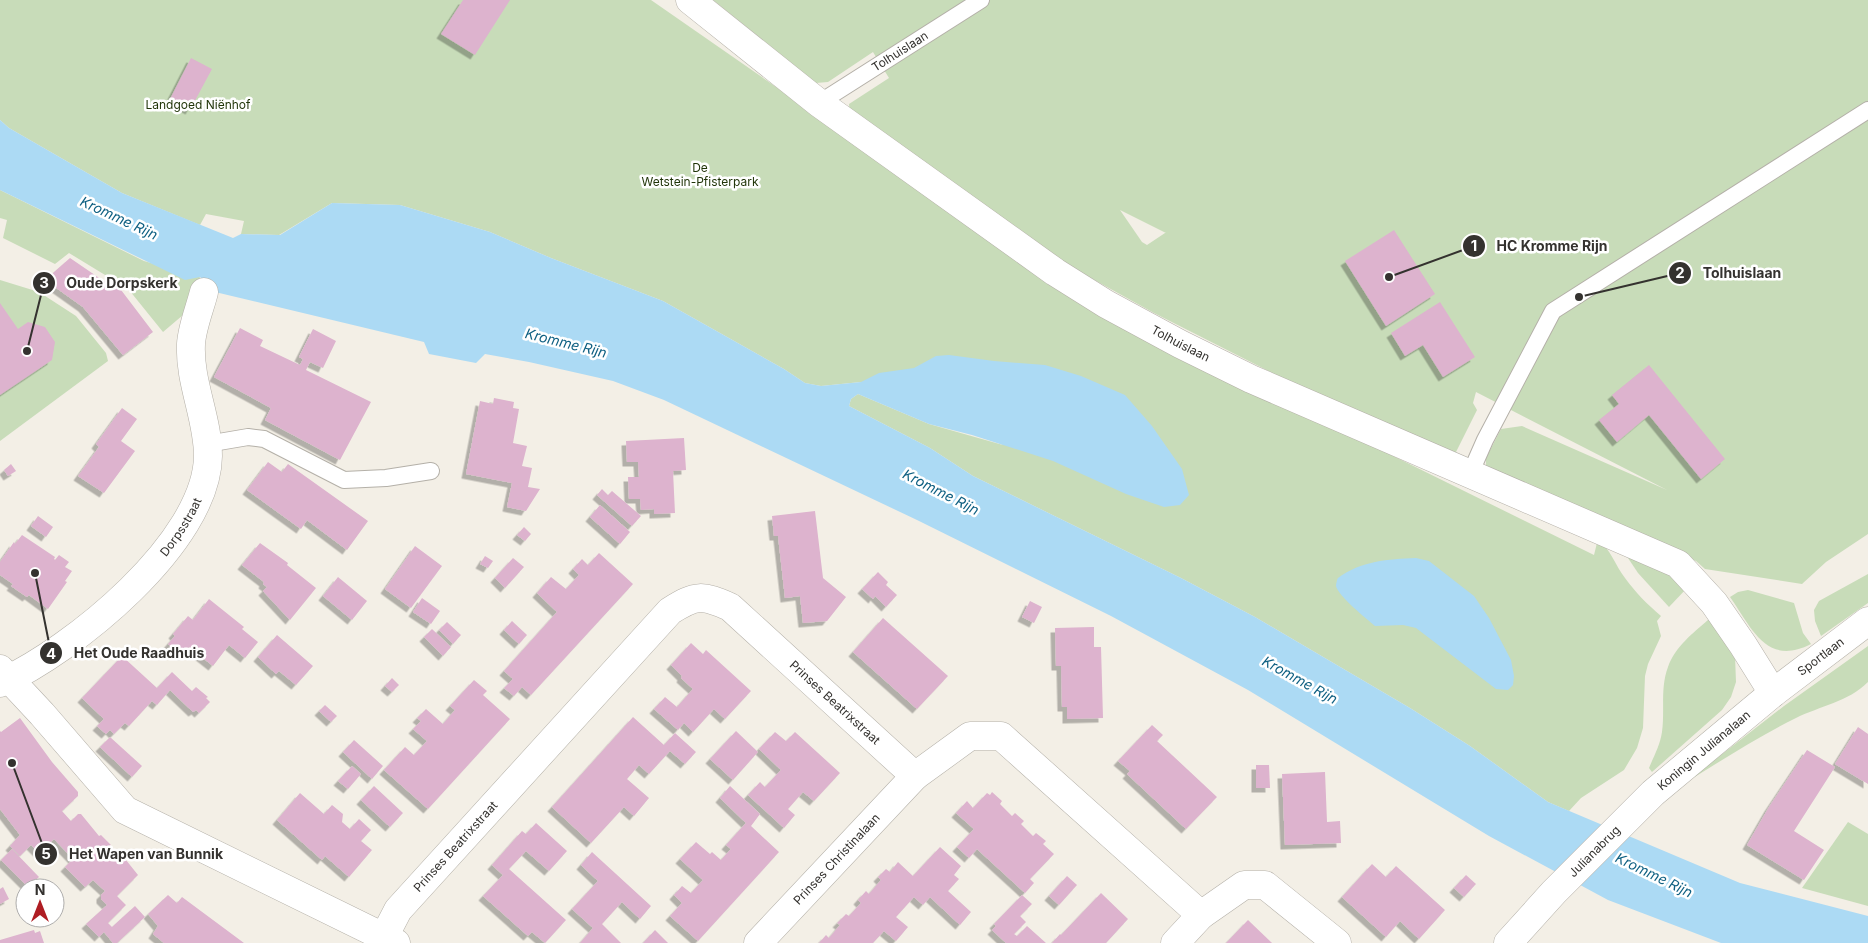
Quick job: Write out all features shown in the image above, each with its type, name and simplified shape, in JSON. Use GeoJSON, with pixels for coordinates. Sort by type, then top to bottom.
{"type":"FeatureCollection","features":[{"type":"Feature","properties":{"kind":"street","name":"Tolhuislaan"},"geometry":{"type":"LineString","coordinates":[[690,0],[820,103],[1055,272],[1106,304],[1180,344],[1251,379],[1678,564],[1714,603],[1773,694]]}},
{"type":"Feature","properties":{"kind":"street","name":"Dorpsstraat"},"geometry":{"type":"LineString","coordinates":[[3,677],[64,647],[128,593],[152,569],[194,509],[204,481],[208,458],[206,426],[194,379],[191,343],[204,292]]}},
{"type":"Feature","properties":{"kind":"street","name":"Prinses Beatrixstraat"},"geometry":{"type":"LineString","coordinates":[[390,940],[398,910],[670,611],[689,599],[708,598],[730,607],[915,776]]}},
{"type":"Feature","properties":{"kind":"street","name":"Sportlaan"},"geometry":{"type":"LineString","coordinates":[[1773,694],[1868,621]]}},
{"type":"Feature","properties":{"kind":"street"},"geometry":{"type":"LineString","coordinates":[[3,677],[125,810],[390,940]]}},
{"type":"Feature","properties":{"kind":"street","name":"Koningin Julianalaan"},"geometry":{"type":"LineString","coordinates":[[1636,811],[1653,793],[1773,694]]}},
{"type":"Feature","properties":{"kind":"street"},"geometry":{"type":"LineString","coordinates":[[915,776],[970,736],[1001,736],[1200,915]]}},
{"type":"Feature","properties":{"kind":"street","name":"Prinses Christinalaan"},"geometry":{"type":"LineString","coordinates":[[758,943],[915,776]]}},
{"type":"Feature","properties":{"kind":"street","name":"Julianabrug"},"geometry":{"type":"LineString","coordinates":[[1508,943],[1554,892],[1636,811]]}},
{"type":"Feature","properties":{"kind":"street"},"geometry":{"type":"LineString","coordinates":[[1175,943],[1200,915],[1244,886],[1265,886],[1337,943]]}},
{"type":"Feature","properties":{"kind":"lane","name":"Tolhuislaan"},"geometry":{"type":"LineString","coordinates":[[820,103],[981,0]]}},
{"type":"Feature","properties":{"kind":"lane"},"geometry":{"type":"LineString","coordinates":[[1470,474],[1485,440],[1553,311],[1868,110]]}},
{"type":"Feature","properties":{"kind":"lane"},"geometry":{"type":"LineString","coordinates":[[207,444],[248,437],[264,439],[344,480],[386,478],[431,471]]}},
{"type":"Feature","properties":{"kind":"green space"},"geometry":{"type":"Polygon","coordinates":[[[0,0],[651,0],[1097,310],[1594,555],[1598,539],[1633,589],[1661,616],[1657,621],[1661,636],[1648,664],[1645,676],[1643,728],[1637,748],[1624,770],[1581,798],[1569,811],[1548,802],[1470,746],[1410,708],[1255,617],[1181,578],[973,476],[930,448],[849,406],[851,399],[858,394],[929,424],[1003,445],[861,382],[821,386],[805,383],[784,369],[663,301],[551,258],[490,232],[400,205],[332,203],[279,235],[241,234],[244,221],[206,214],[200,225],[122,193],[9,128],[0,120],[0,0]]]}},
{"type":"Feature","properties":{"kind":"green space"},"geometry":{"type":"Polygon","coordinates":[[[713,0],[1868,0],[1868,534],[1826,562],[1802,584],[1705,569],[1696,561],[1500,478],[1486,470],[1486,458],[1501,429],[1522,426],[1667,490],[1476,392],[1473,403],[1477,410],[1455,454],[1379,427],[1154,313],[1089,277],[1011,228],[850,116],[849,104],[889,78],[873,52],[828,82],[816,83],[713,0]],[[1120,210],[1142,242],[1147,245],[1166,233],[1120,210]]]}},
{"type":"Feature","properties":{"kind":"green space"},"geometry":{"type":"Polygon","coordinates":[[[0,190],[144,261],[200,277],[183,315],[163,332],[121,280],[110,278],[69,253],[55,264],[3,238],[7,220],[0,218],[0,190]]]}},
{"type":"Feature","properties":{"kind":"green space"},"geometry":{"type":"Polygon","coordinates":[[[0,280],[39,292],[76,316],[106,353],[108,361],[0,441],[0,280]]]}},
{"type":"Feature","properties":{"kind":"green space"},"geometry":{"type":"Polygon","coordinates":[[[1626,555],[1672,574],[1687,588],[1669,607],[1638,573],[1626,555]]]}},
{"type":"Feature","properties":{"kind":"green space"},"geometry":{"type":"Polygon","coordinates":[[[1868,574],[1868,603],[1821,636],[1815,621],[1814,610],[1819,601],[1868,574]]]}},
{"type":"Feature","properties":{"kind":"green space"},"geometry":{"type":"Polygon","coordinates":[[[1748,590],[1794,603],[1803,633],[1811,644],[1796,650],[1782,651],[1762,641],[1753,632],[1730,597],[1738,592],[1748,590]]]}},
{"type":"Feature","properties":{"kind":"green space"},"geometry":{"type":"Polygon","coordinates":[[[1708,620],[1714,620],[1735,656],[1736,682],[1731,697],[1722,710],[1652,772],[1649,768],[1662,732],[1663,691],[1668,667],[1680,647],[1708,620]]]}},
{"type":"Feature","properties":{"kind":"green space"},"geometry":{"type":"Polygon","coordinates":[[[1868,646],[1868,682],[1860,689],[1843,699],[1782,725],[1685,783],[1784,706],[1868,646]]]}},
{"type":"Feature","properties":{"kind":"green space"},"geometry":{"type":"Polygon","coordinates":[[[1848,822],[1868,834],[1868,906],[1802,888],[1848,822]]]}},
{"type":"Feature","properties":{"kind":"water","name":"Kromme Rijn"},"geometry":{"type":"Polygon","coordinates":[[[0,120],[9,128],[122,193],[233,238],[241,234],[280,235],[332,203],[400,205],[490,232],[551,258],[663,301],[784,369],[805,383],[821,386],[861,382],[879,373],[914,368],[936,356],[949,355],[1045,365],[1081,376],[1125,395],[1152,426],[1182,469],[1189,495],[1180,505],[1164,507],[1126,494],[1053,461],[972,435],[929,424],[858,394],[851,399],[849,406],[930,448],[973,476],[1181,578],[1255,617],[1410,708],[1470,746],[1548,802],[1740,883],[1868,916],[1868,943],[1721,943],[1608,900],[1489,836],[1248,690],[1111,616],[917,520],[664,400],[613,381],[529,362],[485,354],[476,363],[429,354],[424,342],[215,292],[200,277],[185,280],[0,190],[0,120]]]}},
{"type":"Feature","properties":{"kind":"water"},"geometry":{"type":"Polygon","coordinates":[[[1416,558],[1429,561],[1474,596],[1489,618],[1511,660],[1514,676],[1513,685],[1508,690],[1496,689],[1416,628],[1403,625],[1375,626],[1347,601],[1336,586],[1338,578],[1365,564],[1385,560],[1416,558]]]}},
{"type":"Feature","properties":{"kind":"building"},"geometry":{"type":"Polygon","coordinates":[[[463,0],[510,0],[475,55],[441,34],[463,0]]]}},
{"type":"Feature","properties":{"kind":"building"},"geometry":{"type":"Polygon","coordinates":[[[191,58],[212,69],[190,110],[170,99],[191,58]]]}},
{"type":"Feature","properties":{"kind":"building"},"geometry":{"type":"Polygon","coordinates":[[[1394,230],[1435,294],[1386,326],[1345,261],[1394,230]]]}},
{"type":"Feature","properties":{"kind":"building"},"geometry":{"type":"Polygon","coordinates":[[[70,258],[111,286],[115,282],[153,332],[123,355],[83,307],[45,280],[70,258]]]}},
{"type":"Feature","properties":{"kind":"building"},"geometry":{"type":"Polygon","coordinates":[[[1440,302],[1475,357],[1443,377],[1423,345],[1405,356],[1391,333],[1440,302]]]}},
{"type":"Feature","properties":{"kind":"building"},"geometry":{"type":"Polygon","coordinates":[[[0,303],[18,329],[28,322],[45,327],[55,342],[52,360],[0,395],[0,303]]]}},
{"type":"Feature","properties":{"kind":"building"},"geometry":{"type":"Polygon","coordinates":[[[240,328],[263,340],[260,346],[300,365],[303,359],[299,357],[313,329],[336,341],[323,368],[310,362],[306,370],[371,402],[340,460],[265,420],[271,408],[214,377],[240,328]]]}},
{"type":"Feature","properties":{"kind":"building"},"geometry":{"type":"Polygon","coordinates":[[[1649,365],[1725,459],[1701,479],[1649,415],[1617,442],[1599,420],[1619,404],[1612,395],[1649,365]]]}},
{"type":"Feature","properties":{"kind":"building"},"geometry":{"type":"Polygon","coordinates":[[[494,398],[514,402],[513,408],[519,409],[513,443],[527,446],[522,466],[532,468],[528,487],[540,489],[526,511],[507,507],[512,483],[466,474],[480,401],[493,404],[494,398]]]}},
{"type":"Feature","properties":{"kind":"building"},"geometry":{"type":"Polygon","coordinates":[[[122,408],[137,419],[121,441],[135,451],[104,493],[78,476],[99,447],[96,444],[122,408]]]}},
{"type":"Feature","properties":{"kind":"building"},"geometry":{"type":"Polygon","coordinates":[[[684,438],[686,470],[673,471],[675,513],[654,514],[654,509],[641,510],[640,499],[629,499],[628,477],[639,477],[638,462],[627,462],[626,441],[684,438]]]}},
{"type":"Feature","properties":{"kind":"building"},"geometry":{"type":"Polygon","coordinates":[[[268,462],[282,472],[288,464],[368,521],[347,550],[307,520],[301,529],[247,490],[268,462]]]}},
{"type":"Feature","properties":{"kind":"building"},"geometry":{"type":"Polygon","coordinates":[[[11,464],[16,471],[8,476],[4,470],[11,464]]]}},
{"type":"Feature","properties":{"kind":"building"},"geometry":{"type":"Polygon","coordinates":[[[602,489],[608,495],[612,491],[641,516],[632,526],[597,495],[602,489]]]}},
{"type":"Feature","properties":{"kind":"building"},"geometry":{"type":"Polygon","coordinates":[[[600,505],[630,532],[620,544],[590,517],[600,505]]]}},
{"type":"Feature","properties":{"kind":"building"},"geometry":{"type":"Polygon","coordinates":[[[815,511],[823,578],[846,597],[827,621],[803,623],[800,596],[785,598],[778,536],[774,536],[772,516],[815,511]]]}},
{"type":"Feature","properties":{"kind":"building"},"geometry":{"type":"Polygon","coordinates":[[[38,516],[53,527],[46,537],[31,526],[38,516]]]}},
{"type":"Feature","properties":{"kind":"building"},"geometry":{"type":"Polygon","coordinates":[[[524,527],[531,534],[525,541],[517,535],[524,527]]]}},
{"type":"Feature","properties":{"kind":"building"},"geometry":{"type":"Polygon","coordinates":[[[22,535],[55,557],[55,560],[59,555],[69,562],[65,567],[72,571],[65,581],[67,582],[48,609],[29,595],[27,597],[11,586],[13,584],[0,575],[0,562],[14,542],[15,544],[22,535]]]}},
{"type":"Feature","properties":{"kind":"building"},"geometry":{"type":"Polygon","coordinates":[[[260,543],[288,563],[287,565],[316,588],[290,620],[263,591],[267,587],[263,584],[264,582],[242,565],[260,543]]]}},
{"type":"Feature","properties":{"kind":"building"},"geometry":{"type":"Polygon","coordinates":[[[415,546],[442,566],[411,608],[385,589],[415,546]]]}},
{"type":"Feature","properties":{"kind":"building"},"geometry":{"type":"Polygon","coordinates":[[[599,553],[633,584],[531,695],[522,687],[514,696],[504,688],[513,679],[504,671],[557,612],[537,593],[551,577],[566,589],[579,575],[573,569],[582,559],[588,565],[599,553]]]}},
{"type":"Feature","properties":{"kind":"building"},"geometry":{"type":"Polygon","coordinates":[[[485,556],[493,561],[488,568],[480,564],[485,556]]]}},
{"type":"Feature","properties":{"kind":"building"},"geometry":{"type":"Polygon","coordinates":[[[513,558],[524,567],[505,588],[495,578],[513,558]]]}},
{"type":"Feature","properties":{"kind":"building"},"geometry":{"type":"Polygon","coordinates":[[[878,572],[888,582],[886,585],[897,595],[886,607],[875,596],[873,599],[862,589],[878,572]]]}},
{"type":"Feature","properties":{"kind":"building"},"geometry":{"type":"Polygon","coordinates":[[[338,577],[367,601],[352,620],[323,596],[338,577]]]}},
{"type":"Feature","properties":{"kind":"building"},"geometry":{"type":"Polygon","coordinates":[[[422,598],[440,611],[431,624],[413,612],[422,598]]]}},
{"type":"Feature","properties":{"kind":"building"},"geometry":{"type":"Polygon","coordinates":[[[209,599],[244,627],[242,629],[258,642],[245,658],[229,645],[213,666],[189,647],[183,656],[168,644],[175,636],[173,634],[188,616],[193,620],[209,599]]]}},
{"type":"Feature","properties":{"kind":"building"},"geometry":{"type":"Polygon","coordinates":[[[1030,601],[1042,607],[1034,623],[1022,617],[1030,601]]]}},
{"type":"Feature","properties":{"kind":"building"},"geometry":{"type":"Polygon","coordinates":[[[883,618],[948,676],[917,709],[853,652],[883,618]]]}},
{"type":"Feature","properties":{"kind":"building"},"geometry":{"type":"Polygon","coordinates":[[[512,621],[527,635],[519,644],[504,630],[512,621]]]}},
{"type":"Feature","properties":{"kind":"building"},"geometry":{"type":"Polygon","coordinates":[[[447,622],[461,635],[453,644],[439,630],[447,622]]]}},
{"type":"Feature","properties":{"kind":"building"},"geometry":{"type":"Polygon","coordinates":[[[1094,627],[1094,647],[1101,647],[1103,718],[1067,719],[1067,707],[1062,707],[1061,666],[1056,666],[1055,628],[1094,627]]]}},
{"type":"Feature","properties":{"kind":"building"},"geometry":{"type":"Polygon","coordinates":[[[432,629],[451,647],[443,656],[424,637],[432,629]]]}},
{"type":"Feature","properties":{"kind":"building"},"geometry":{"type":"Polygon","coordinates":[[[277,635],[313,666],[296,685],[279,671],[276,674],[258,657],[277,635]]]}},
{"type":"Feature","properties":{"kind":"building"},"geometry":{"type":"Polygon","coordinates":[[[691,643],[703,654],[706,650],[751,691],[725,719],[714,709],[693,732],[684,723],[678,730],[654,709],[665,697],[677,707],[693,689],[671,665],[691,643]]]}},
{"type":"Feature","properties":{"kind":"building"},"geometry":{"type":"Polygon","coordinates":[[[122,656],[157,688],[172,672],[192,691],[196,687],[208,697],[206,698],[210,702],[199,713],[196,710],[193,712],[170,690],[157,705],[152,701],[129,726],[125,723],[114,734],[110,730],[106,734],[97,726],[104,719],[82,698],[122,656]]]}},
{"type":"Feature","properties":{"kind":"building"},"geometry":{"type":"Polygon","coordinates":[[[392,678],[399,685],[392,692],[385,686],[392,678]]]}},
{"type":"Feature","properties":{"kind":"building"},"geometry":{"type":"Polygon","coordinates":[[[474,680],[487,691],[483,695],[510,719],[428,809],[384,770],[405,747],[414,755],[427,741],[413,729],[421,721],[417,718],[426,709],[443,724],[455,710],[450,706],[474,680]]]}},
{"type":"Feature","properties":{"kind":"building"},"geometry":{"type":"Polygon","coordinates":[[[325,705],[337,716],[331,722],[319,711],[325,705]]]}},
{"type":"Feature","properties":{"kind":"building"},"geometry":{"type":"Polygon","coordinates":[[[633,717],[664,745],[675,733],[696,752],[685,764],[670,751],[649,774],[639,765],[627,779],[649,798],[634,816],[624,807],[591,843],[552,807],[633,717]]]}},
{"type":"Feature","properties":{"kind":"building"},"geometry":{"type":"Polygon","coordinates":[[[20,718],[52,762],[78,792],[78,796],[62,811],[71,821],[78,814],[81,814],[120,857],[122,855],[138,875],[117,896],[126,905],[108,923],[112,927],[135,906],[145,917],[117,943],[113,943],[104,932],[99,937],[86,924],[107,905],[101,899],[101,895],[105,891],[93,880],[85,887],[65,867],[73,859],[54,839],[39,853],[31,845],[20,856],[10,846],[20,835],[0,809],[0,731],[20,718]]]}},
{"type":"Feature","properties":{"kind":"building"},"geometry":{"type":"Polygon","coordinates":[[[1152,725],[1163,735],[1157,741],[1217,797],[1186,829],[1127,774],[1130,771],[1118,761],[1152,725]]]}},
{"type":"Feature","properties":{"kind":"building"},"geometry":{"type":"Polygon","coordinates":[[[1858,727],[1868,734],[1868,784],[1835,764],[1858,727]]]}},
{"type":"Feature","properties":{"kind":"building"},"geometry":{"type":"Polygon","coordinates":[[[736,731],[758,752],[733,780],[710,759],[736,731]]]}},
{"type":"Feature","properties":{"kind":"building"},"geometry":{"type":"Polygon","coordinates":[[[775,732],[786,741],[795,732],[840,773],[814,801],[803,792],[788,809],[795,815],[784,828],[748,795],[760,782],[765,787],[781,770],[759,749],[775,732]]]}},
{"type":"Feature","properties":{"kind":"building"},"geometry":{"type":"Polygon","coordinates":[[[110,737],[142,766],[132,777],[100,747],[110,737]]]}},
{"type":"Feature","properties":{"kind":"building"},"geometry":{"type":"Polygon","coordinates":[[[354,740],[383,766],[372,779],[343,752],[354,740]]]}},
{"type":"Feature","properties":{"kind":"building"},"geometry":{"type":"Polygon","coordinates":[[[1807,750],[1835,767],[1794,831],[1824,850],[1804,880],[1747,845],[1769,807],[1807,750]]]}},
{"type":"Feature","properties":{"kind":"building"},"geometry":{"type":"Polygon","coordinates":[[[1256,765],[1269,765],[1270,788],[1256,788],[1256,765]]]}},
{"type":"Feature","properties":{"kind":"building"},"geometry":{"type":"Polygon","coordinates":[[[352,766],[361,774],[348,789],[338,781],[352,766]]]}},
{"type":"Feature","properties":{"kind":"building"},"geometry":{"type":"Polygon","coordinates":[[[1325,772],[1327,822],[1340,821],[1341,843],[1285,845],[1282,774],[1325,772]]]}},
{"type":"Feature","properties":{"kind":"building"},"geometry":{"type":"Polygon","coordinates":[[[374,786],[403,813],[390,827],[361,800],[374,786]]]}},
{"type":"Feature","properties":{"kind":"building"},"geometry":{"type":"Polygon","coordinates":[[[730,786],[760,814],[751,826],[779,852],[698,941],[670,916],[682,903],[674,895],[682,886],[691,893],[703,880],[680,859],[696,842],[710,854],[712,852],[721,860],[731,849],[726,845],[746,823],[720,798],[730,786]]]}},
{"type":"Feature","properties":{"kind":"building"},"geometry":{"type":"Polygon","coordinates":[[[992,792],[1002,801],[1000,804],[1012,816],[1015,813],[1024,821],[1021,824],[1033,836],[1036,833],[1046,841],[1043,844],[1054,854],[1030,879],[1034,883],[1025,893],[977,849],[969,858],[957,847],[974,829],[956,813],[967,801],[973,808],[987,793],[990,795],[992,792]]]}},
{"type":"Feature","properties":{"kind":"building"},"geometry":{"type":"Polygon","coordinates":[[[300,793],[324,814],[332,805],[343,814],[342,822],[350,829],[359,819],[371,830],[361,841],[372,850],[349,877],[325,856],[322,860],[277,820],[300,793]]]}},
{"type":"Feature","properties":{"kind":"building"},"geometry":{"type":"Polygon","coordinates":[[[536,823],[567,851],[549,871],[526,851],[509,869],[566,920],[545,943],[532,932],[528,936],[483,896],[503,875],[492,865],[522,831],[526,834],[536,823]]]}},
{"type":"Feature","properties":{"kind":"building"},"geometry":{"type":"Polygon","coordinates":[[[940,847],[961,866],[954,875],[959,879],[948,891],[971,912],[960,925],[930,897],[923,905],[914,897],[896,917],[908,927],[896,941],[884,931],[873,943],[819,943],[826,935],[829,938],[840,925],[837,923],[846,914],[849,916],[861,903],[858,900],[866,891],[869,894],[881,880],[878,877],[886,869],[890,872],[898,862],[913,876],[940,847]]]}},
{"type":"Feature","properties":{"kind":"building"},"geometry":{"type":"Polygon","coordinates":[[[12,849],[39,877],[19,878],[1,860],[12,849]]]}},
{"type":"Feature","properties":{"kind":"building"},"geometry":{"type":"Polygon","coordinates":[[[592,852],[651,906],[640,919],[622,902],[602,924],[621,943],[580,943],[593,928],[572,909],[598,881],[581,865],[592,852]]]}},
{"type":"Feature","properties":{"kind":"building"},"geometry":{"type":"Polygon","coordinates":[[[1372,864],[1386,877],[1396,866],[1445,910],[1419,939],[1400,921],[1386,937],[1342,897],[1372,864]]]}},
{"type":"Feature","properties":{"kind":"building"},"geometry":{"type":"Polygon","coordinates":[[[1466,875],[1476,884],[1464,897],[1454,888],[1466,875]]]}},
{"type":"Feature","properties":{"kind":"building"},"geometry":{"type":"Polygon","coordinates":[[[1067,876],[1077,885],[1059,905],[1049,896],[1067,876]]]}},
{"type":"Feature","properties":{"kind":"building"},"geometry":{"type":"Polygon","coordinates":[[[3,887],[9,899],[0,904],[0,889],[3,887]]]}},
{"type":"Feature","properties":{"kind":"building"},"geometry":{"type":"Polygon","coordinates":[[[1101,893],[1128,919],[1106,943],[1052,943],[1061,935],[1101,893]]]}},
{"type":"Feature","properties":{"kind":"building"},"geometry":{"type":"Polygon","coordinates":[[[168,895],[177,903],[182,897],[244,943],[164,943],[153,934],[158,926],[148,914],[168,895]]]}},
{"type":"Feature","properties":{"kind":"building"},"geometry":{"type":"Polygon","coordinates":[[[1022,895],[1032,904],[1020,916],[1026,922],[1014,934],[1017,936],[1027,926],[1046,943],[1006,943],[992,930],[996,926],[994,924],[1022,895]]]}},
{"type":"Feature","properties":{"kind":"building"},"geometry":{"type":"Polygon","coordinates":[[[1248,920],[1272,943],[1226,943],[1248,920]]]}},
{"type":"Feature","properties":{"kind":"building"},"geometry":{"type":"Polygon","coordinates":[[[34,930],[35,933],[40,931],[44,943],[0,943],[0,940],[34,930]]]}},
{"type":"Feature","properties":{"kind":"building"},"geometry":{"type":"Polygon","coordinates":[[[655,930],[668,943],[643,943],[655,930]]]}},
{"type":"Feature","properties":{"kind":"place","name":"HC Kromme Rijn"},"geometry":{"type":"Point","coordinates":[1389,277]}},
{"type":"Feature","properties":{"kind":"place","name":"Tolhuislaan"},"geometry":{"type":"Point","coordinates":[1579,297]}},
{"type":"Feature","properties":{"kind":"place","name":"Oude Dorpskerk"},"geometry":{"type":"Point","coordinates":[27,351]}},
{"type":"Feature","properties":{"kind":"place","name":"Het Oude Raadhuis"},"geometry":{"type":"Point","coordinates":[35,573]}},
{"type":"Feature","properties":{"kind":"place","name":"Het Wapen van Bunnik"},"geometry":{"type":"Point","coordinates":[12,763]}},
{"type":"Feature","properties":{"kind":"park label","name":"Landgoed Niënhof"},"geometry":{"type":"Point","coordinates":[198,105]}},
{"type":"Feature","properties":{"kind":"park label","name":"De Wetstein-Pfisterpark"},"geometry":{"type":"Point","coordinates":[700,175]}}]}
